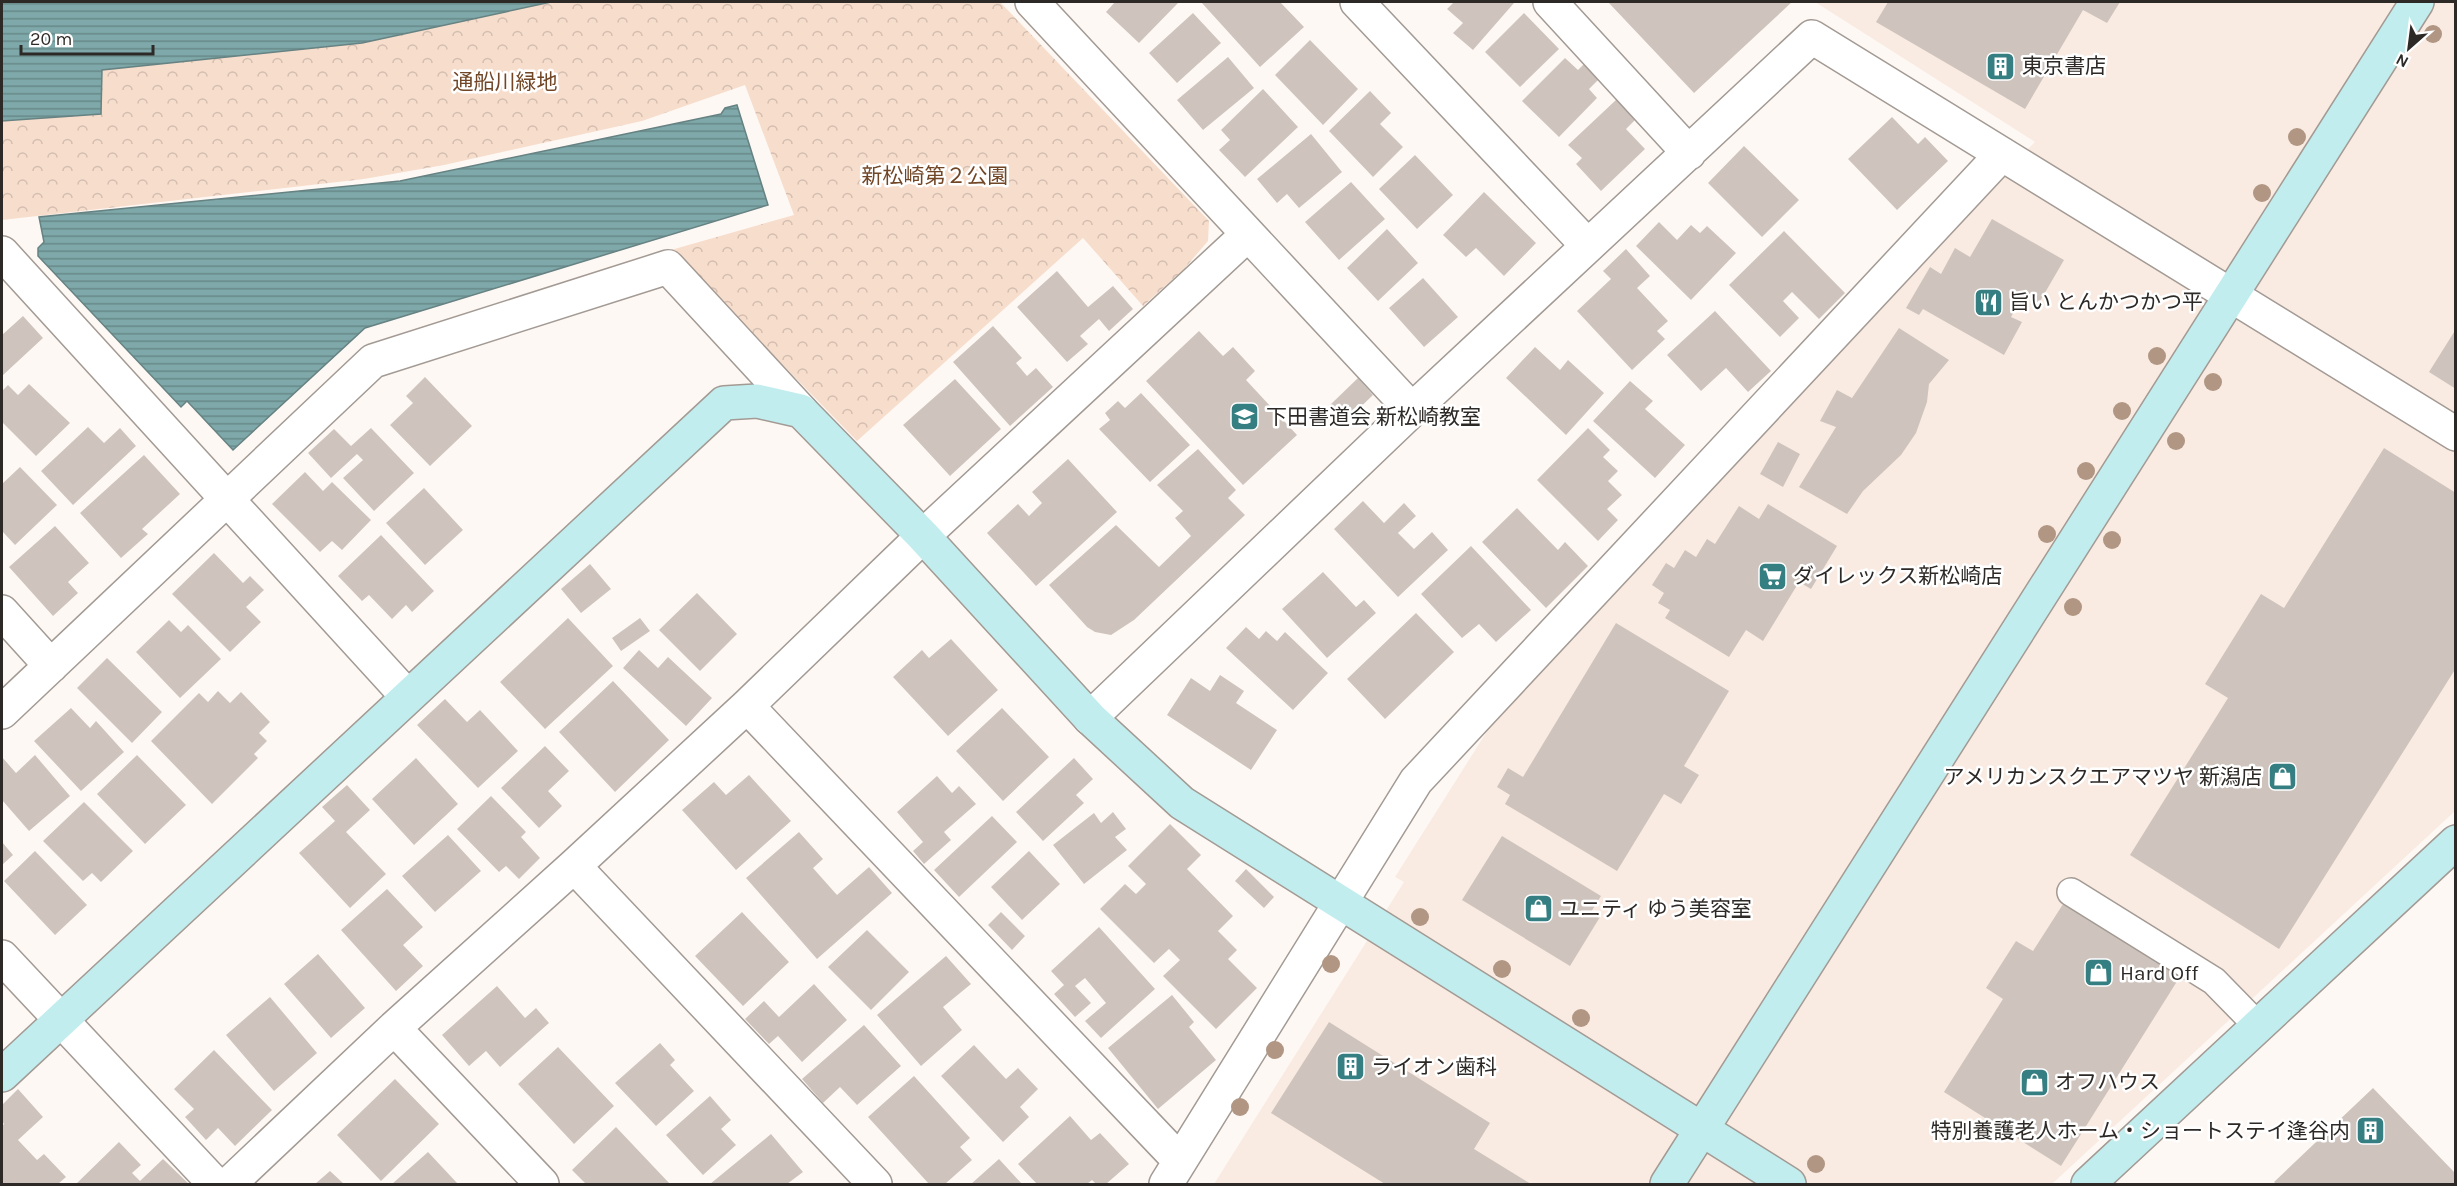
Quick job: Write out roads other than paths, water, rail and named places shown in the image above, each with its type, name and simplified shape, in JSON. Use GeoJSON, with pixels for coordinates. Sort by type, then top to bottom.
{"type":"FeatureCollection","features":[{"type":"Feature","properties":{"kind":"street"},"geometry":{"type":"LineString","coordinates":[[1032,2],[1412,410]]}},
{"type":"Feature","properties":{"kind":"street"},"geometry":{"type":"LineString","coordinates":[[1358,2],[1588,246]]}},
{"type":"Feature","properties":{"kind":"street"},"geometry":{"type":"LineString","coordinates":[[1550,2],[1689,153]]}},
{"type":"Feature","properties":{"kind":"street"},"geometry":{"type":"LineString","coordinates":[[1667,1185],[2417,2]]}},
{"type":"Feature","properties":{"kind":"street"},"geometry":{"type":"LineString","coordinates":[[1090,718],[1412,410],[1812,37],[2456,434]]}},
{"type":"Feature","properties":{"kind":"street"},"geometry":{"type":"LineString","coordinates":[[747,706],[1173,1173],[1416,781],[2002,154]]}},
{"type":"Feature","properties":{"kind":"street"},"geometry":{"type":"LineString","coordinates":[[228,1185],[394,1028],[747,706],[923,536],[1248,234]]}},
{"type":"Feature","properties":{"kind":"street"},"geometry":{"type":"LineString","coordinates":[[2,253],[407,696]]}},
{"type":"Feature","properties":{"kind":"street"},"geometry":{"type":"LineString","coordinates":[[2,712],[373,361],[668,267],[801,411],[923,536],[1090,718],[1182,803],[1789,1185]]}},
{"type":"Feature","properties":{"kind":"street"},"geometry":{"type":"LineString","coordinates":[[2,1074],[724,403],[758,401],[801,411]]}},
{"type":"Feature","properties":{"kind":"street"},"geometry":{"type":"LineString","coordinates":[[2,612],[51,666]]}},
{"type":"Feature","properties":{"kind":"street"},"geometry":{"type":"LineString","coordinates":[[2088,1185],[2456,842]]}},
{"type":"Feature","properties":{"kind":"street"},"geometry":{"type":"LineString","coordinates":[[574,866],[875,1185]]}},
{"type":"Feature","properties":{"kind":"street"},"geometry":{"type":"LineString","coordinates":[[2,957],[214,1185]]}},
{"type":"Feature","properties":{"kind":"street"},"geometry":{"type":"LineString","coordinates":[[394,1028],[542,1185]]}},
{"type":"Feature","properties":{"kind":"lane"},"geometry":{"type":"LineString","coordinates":[[2071,892],[2214,981],[2259,1026]]}},
{"type":"Feature","properties":{"kind":"water"},"geometry":{"type":"Polygon","coordinates":[[[2,2],[551,2],[362,43],[102,70],[101,114],[2,121],[2,2]]]}},
{"type":"Feature","properties":{"kind":"water"},"geometry":{"type":"Polygon","coordinates":[[[737,105],[768,205],[365,328],[233,450],[187,401],[181,407],[38,256],[38,248],[44,242],[39,217],[400,181],[721,114],[725,108],[737,105]]]}},
{"type":"Feature","properties":{"kind":"place","name":"東京書店"},"geometry":{"type":"Point","coordinates":[2001,66]}},
{"type":"Feature","properties":{"kind":"place","name":"旨い とんかつかつ平"},"geometry":{"type":"Point","coordinates":[1988,302]}},
{"type":"Feature","properties":{"kind":"place","name":"下田書道会 新松崎教室"},"geometry":{"type":"Point","coordinates":[1245,417]}},
{"type":"Feature","properties":{"kind":"place","name":"ダイレックス新松崎店"},"geometry":{"type":"Point","coordinates":[1772,576]}},
{"type":"Feature","properties":{"kind":"place","name":"アメリカンスクエアマツヤ 新潟店"},"geometry":{"type":"Point","coordinates":[2283,777]}},
{"type":"Feature","properties":{"kind":"place","name":"ユニティ ゆう美容室"},"geometry":{"type":"Point","coordinates":[1538,909]}},
{"type":"Feature","properties":{"kind":"place","name":"Hard Off"},"geometry":{"type":"Point","coordinates":[2099,973]}},
{"type":"Feature","properties":{"kind":"place","name":"ライオン歯科"},"geometry":{"type":"Point","coordinates":[1350,1067]}},
{"type":"Feature","properties":{"kind":"place","name":"オフハウス"},"geometry":{"type":"Point","coordinates":[2034,1082]}},
{"type":"Feature","properties":{"kind":"place","name":"特別養護老人ホーム・ショートステイ逢谷内"},"geometry":{"type":"Point","coordinates":[2371,1131]}},
{"type":"Feature","properties":{"kind":"park label","name":"通船川緑地"},"geometry":{"type":"Point","coordinates":[505,82]}},
{"type":"Feature","properties":{"kind":"park label","name":"新松崎第２公園"},"geometry":{"type":"Point","coordinates":[935,176]}}]}
